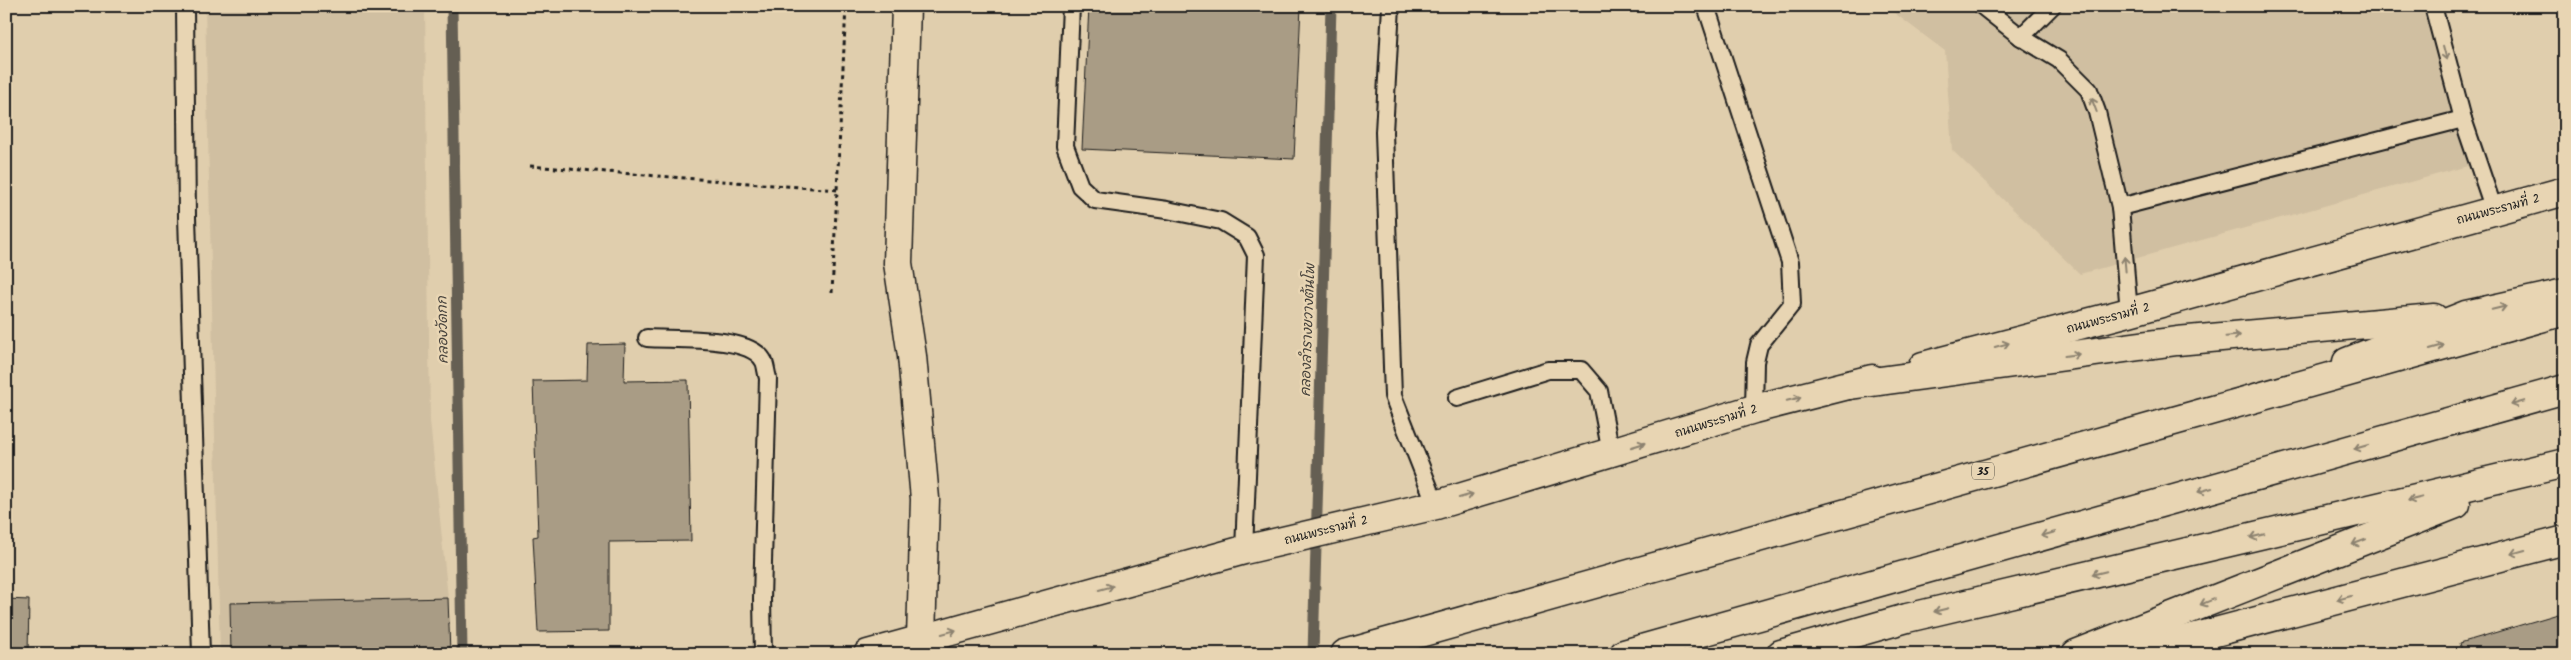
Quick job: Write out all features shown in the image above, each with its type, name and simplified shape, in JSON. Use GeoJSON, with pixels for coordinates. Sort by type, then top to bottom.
{"type":"FeatureCollection","features":[{"type":"Feature","properties":{"kind":"main road"},"geometry":{"type":"LineString","coordinates":[[906,6],[898,264],[912,356],[925,499],[921,639]]}},
{"type":"Feature","properties":{"kind":"main road","name":"ถนนพระรามที่ 2"},"geometry":{"type":"LineString","coordinates":[[868,654],[1244,550],[1436,505],[1754,409],[2129,312],[2565,191]]}},
{"type":"Feature","properties":{"kind":"main road","name":"35"},"geometry":{"type":"LineString","coordinates":[[1345,654],[2285,386],[2466,315],[2565,293]]}},
{"type":"Feature","properties":{"kind":"main road"},"geometry":{"type":"LineString","coordinates":[[1345,654],[2565,311]]}},
{"type":"Feature","properties":{"kind":"main road"},"geometry":{"type":"LineString","coordinates":[[1850,385],[2177,341],[2466,315]]}},
{"type":"Feature","properties":{"kind":"main road"},"geometry":{"type":"LineString","coordinates":[[1624,654],[2565,389]]}},
{"type":"Feature","properties":{"kind":"main road"},"geometry":{"type":"LineString","coordinates":[[1781,654],[1907,618],[2558,465]]}},
{"type":"Feature","properties":{"kind":"main road"},"geometry":{"type":"LineString","coordinates":[[2076,654],[2558,465]]}},
{"type":"Feature","properties":{"kind":"main road"},"geometry":{"type":"LineString","coordinates":[[2132,654],[2203,644],[2565,540]]}},
{"type":"Feature","properties":{"kind":"lane"},"geometry":{"type":"LineString","coordinates":[[185,6],[187,227],[201,654]]}},
{"type":"Feature","properties":{"kind":"lane"},"geometry":{"type":"LineString","coordinates":[[1071,6],[1065,146],[1080,186],[1094,200],[1167,210],[1221,221],[1247,236],[1256,255],[1244,550]]}},
{"type":"Feature","properties":{"kind":"lane"},"geometry":{"type":"LineString","coordinates":[[1391,6],[1384,132],[1393,396],[1436,505]]}},
{"type":"Feature","properties":{"kind":"lane"},"geometry":{"type":"LineString","coordinates":[[1706,6],[1790,262],[1792,304],[1759,345],[1755,362],[1754,409]]}},
{"type":"Feature","properties":{"kind":"lane"},"geometry":{"type":"LineString","coordinates":[[1982,6],[2022,37],[2059,60],[2089,90],[2097,112],[2120,207],[2129,312]]}},
{"type":"Feature","properties":{"kind":"lane"},"geometry":{"type":"LineString","coordinates":[[2022,37],[2052,6]]}},
{"type":"Feature","properties":{"kind":"lane"},"geometry":{"type":"LineString","coordinates":[[2432,6],[2463,119],[2494,210]]}},
{"type":"Feature","properties":{"kind":"lane"},"geometry":{"type":"LineString","coordinates":[[2120,207],[2463,119]]}},
{"type":"Feature","properties":{"kind":"lane"},"geometry":{"type":"LineString","coordinates":[[648,338],[737,343],[753,350],[763,360],[768,378],[762,580],[763,654]]}},
{"type":"Feature","properties":{"kind":"lane"},"geometry":{"type":"LineString","coordinates":[[1457,398],[1548,370],[1581,370],[1599,391],[1611,453]]}},
{"type":"Feature","properties":{"kind":"path"},"geometry":{"type":"LineString","coordinates":[[832,293],[846,6]]}},
{"type":"Feature","properties":{"kind":"path"},"geometry":{"type":"LineString","coordinates":[[530,166],[838,190]]}},
{"type":"Feature","properties":{"kind":"shaded area"},"geometry":{"type":"Polygon","coordinates":[[[205,6],[425,6],[430,421],[448,598],[450,654],[220,654],[205,6]]]}},
{"type":"Feature","properties":{"kind":"shaded area"},"geometry":{"type":"Polygon","coordinates":[[[1885,6],[2426,6],[2471,165],[2080,274],[1952,150],[1945,51],[1885,6]]]}},
{"type":"Feature","properties":{"kind":"building"},"geometry":{"type":"Polygon","coordinates":[[[1089,6],[1301,6],[1294,159],[1082,149],[1089,6]]]}},
{"type":"Feature","properties":{"kind":"building"},"geometry":{"type":"Polygon","coordinates":[[[625,344],[624,381],[688,380],[691,541],[609,542],[609,631],[538,632],[533,537],[538,536],[533,381],[587,380],[588,345],[625,344]]]}},
{"type":"Feature","properties":{"kind":"building"},"geometry":{"type":"Polygon","coordinates":[[[448,598],[450,654],[231,654],[230,603],[448,598]]]}},
{"type":"Feature","properties":{"kind":"building"},"geometry":{"type":"Polygon","coordinates":[[[6,599],[29,600],[28,654],[6,654],[6,599]]]}},
{"type":"Feature","properties":{"kind":"building"},"geometry":{"type":"Polygon","coordinates":[[[2558,614],[2565,640],[2565,654],[2463,654],[2460,643],[2558,614]]]}},
{"type":"Feature","properties":{"kind":"waterway","name":"คลองวัดกก"},"geometry":{"type":"LineString","coordinates":[[452,6],[462,654]]}},
{"type":"Feature","properties":{"kind":"waterway","name":"คลองลำรางขวางต้นโพ"},"geometry":{"type":"LineString","coordinates":[[1313,654],[1331,6]]}}]}
